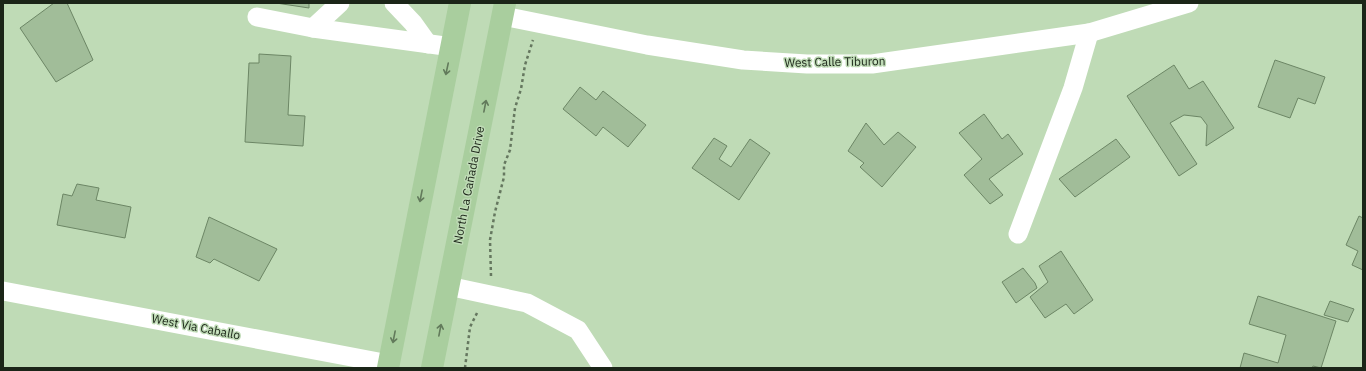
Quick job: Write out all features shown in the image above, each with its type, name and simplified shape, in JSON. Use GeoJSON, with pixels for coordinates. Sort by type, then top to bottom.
{"type":"FeatureCollection","features":[{"type":"Feature","properties":{"kind":"main road"},"geometry":{"type":"LineString","coordinates":[[388,366],[460,3]]}},
{"type":"Feature","properties":{"kind":"main road","name":"North La Cañada Drive"},"geometry":{"type":"LineString","coordinates":[[432,368],[504,9]]}},
{"type":"Feature","properties":{"kind":"street"},"geometry":{"type":"LineString","coordinates":[[313,28],[340,3]]}},
{"type":"Feature","properties":{"kind":"street"},"geometry":{"type":"LineString","coordinates":[[394,3],[413,23],[428,44]]}},
{"type":"Feature","properties":{"kind":"street","name":"West Calle Tiburon"},"geometry":{"type":"LineString","coordinates":[[504,9],[538,23],[647,45],[743,60],[807,64],[872,64],[1089,33],[1189,3]]}},
{"type":"Feature","properties":{"kind":"street"},"geometry":{"type":"LineString","coordinates":[[257,17],[313,28],[452,47]]}},
{"type":"Feature","properties":{"kind":"street"},"geometry":{"type":"LineString","coordinates":[[1018,234],[1073,88],[1089,33]]}},
{"type":"Feature","properties":{"kind":"street"},"geometry":{"type":"LineString","coordinates":[[448,286],[528,303],[578,330],[603,368]]}},
{"type":"Feature","properties":{"kind":"street","name":"West Via Caballo"},"geometry":{"type":"LineString","coordinates":[[3,291],[388,366]]}},
{"type":"Feature","properties":{"kind":"path"},"geometry":{"type":"LineString","coordinates":[[464,368],[468,339],[473,318],[489,295],[492,269],[490,240],[495,212],[504,177],[504,165],[510,150],[515,108],[521,89],[525,65],[538,23]]}},
{"type":"Feature","properties":{"kind":"building"},"geometry":{"type":"Polygon","coordinates":[[[54,3],[67,3],[93,60],[56,82],[20,28],[54,3]]]}},
{"type":"Feature","properties":{"kind":"building"},"geometry":{"type":"Polygon","coordinates":[[[276,3],[309,3],[309,8],[276,3]]]}},
{"type":"Feature","properties":{"kind":"building"},"geometry":{"type":"Polygon","coordinates":[[[259,54],[291,56],[288,115],[305,116],[303,146],[245,142],[249,63],[259,63],[259,54]]]}},
{"type":"Feature","properties":{"kind":"building"},"geometry":{"type":"Polygon","coordinates":[[[1275,60],[1325,77],[1315,104],[1298,98],[1290,118],[1258,107],[1275,60]]]}},
{"type":"Feature","properties":{"kind":"building"},"geometry":{"type":"Polygon","coordinates":[[[1174,65],[1189,89],[1203,81],[1234,128],[1206,146],[1207,125],[1201,117],[1184,115],[1170,123],[1197,164],[1179,176],[1127,96],[1174,65]]]}},
{"type":"Feature","properties":{"kind":"building"},"geometry":{"type":"Polygon","coordinates":[[[580,87],[596,100],[603,91],[646,125],[628,147],[603,127],[596,136],[563,109],[580,87]]]}},
{"type":"Feature","properties":{"kind":"building"},"geometry":{"type":"Polygon","coordinates":[[[984,114],[1002,139],[1008,134],[1023,154],[989,179],[1003,195],[990,204],[964,175],[982,159],[959,133],[984,114]]]}},
{"type":"Feature","properties":{"kind":"building"},"geometry":{"type":"Polygon","coordinates":[[[866,123],[884,145],[898,132],[916,147],[882,187],[860,167],[864,163],[848,151],[866,123]]]}},
{"type":"Feature","properties":{"kind":"building"},"geometry":{"type":"Polygon","coordinates":[[[714,138],[727,146],[719,159],[731,167],[750,139],[770,153],[739,200],[692,168],[714,138]]]}},
{"type":"Feature","properties":{"kind":"building"},"geometry":{"type":"Polygon","coordinates":[[[1116,139],[1130,157],[1075,197],[1059,179],[1116,139]]]}},
{"type":"Feature","properties":{"kind":"building"},"geometry":{"type":"Polygon","coordinates":[[[77,184],[99,188],[96,200],[131,207],[125,238],[57,225],[63,194],[72,196],[77,184]]]}},
{"type":"Feature","properties":{"kind":"building"},"geometry":{"type":"Polygon","coordinates":[[[1359,216],[1363,218],[1363,270],[1352,265],[1358,251],[1346,245],[1359,216]]]}},
{"type":"Feature","properties":{"kind":"building"},"geometry":{"type":"Polygon","coordinates":[[[209,217],[277,249],[259,281],[214,259],[210,263],[196,257],[209,217]]]}},
{"type":"Feature","properties":{"kind":"building"},"geometry":{"type":"Polygon","coordinates":[[[1061,251],[1093,300],[1074,314],[1066,304],[1045,318],[1030,297],[1048,282],[1039,266],[1061,251]]]}},
{"type":"Feature","properties":{"kind":"building"},"geometry":{"type":"Polygon","coordinates":[[[1023,268],[1035,283],[1037,288],[1016,303],[1002,282],[1023,268]]]}},
{"type":"Feature","properties":{"kind":"building"},"geometry":{"type":"Polygon","coordinates":[[[1258,296],[1336,321],[1321,368],[1313,366],[1312,368],[1240,368],[1244,353],[1278,363],[1286,335],[1249,324],[1258,296]]]}},
{"type":"Feature","properties":{"kind":"building"},"geometry":{"type":"Polygon","coordinates":[[[1330,301],[1354,309],[1348,322],[1324,315],[1330,301]]]}}]}
